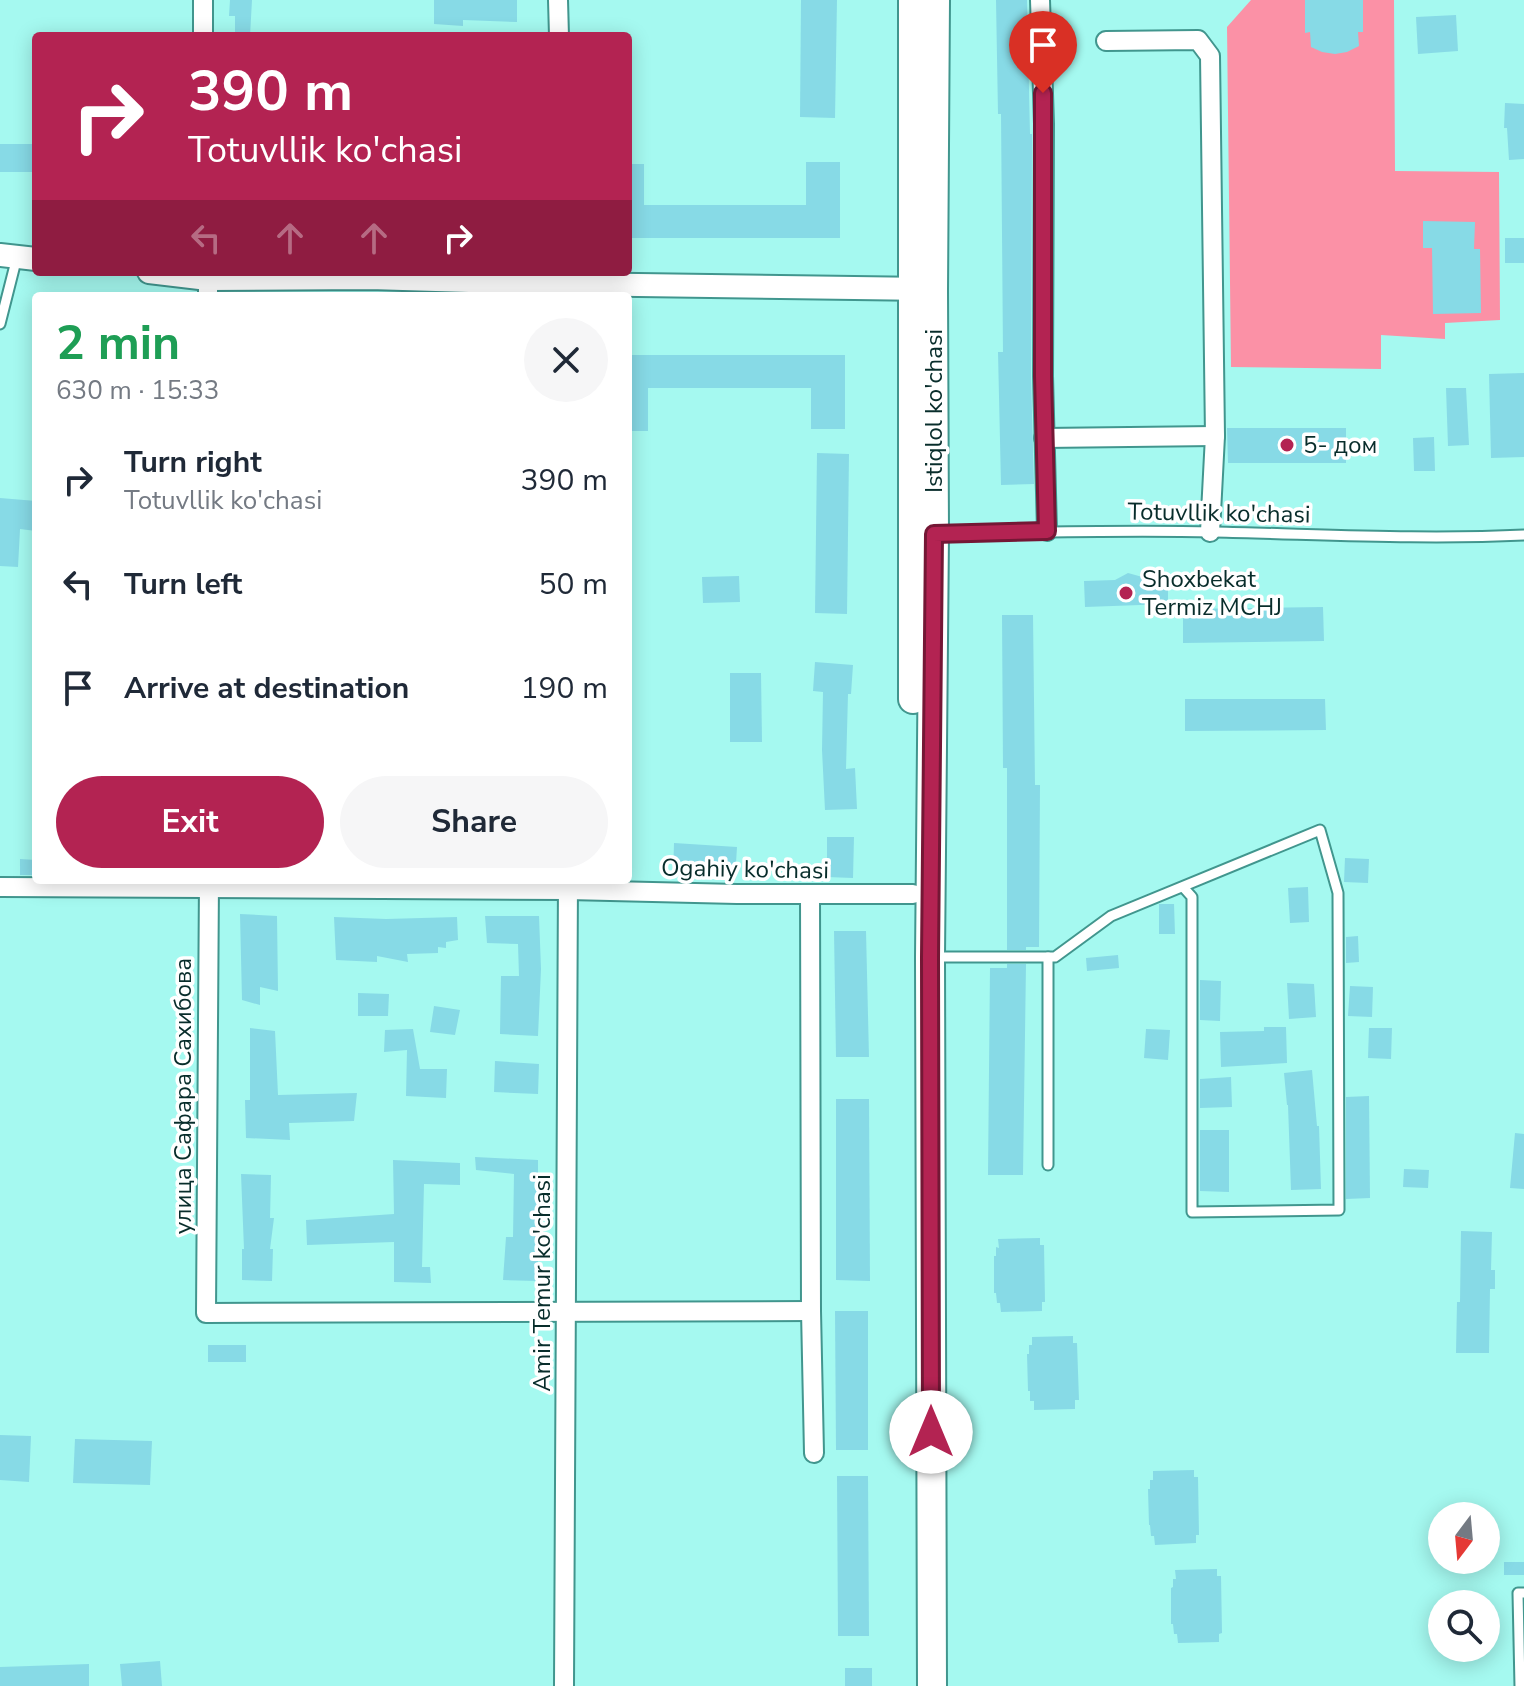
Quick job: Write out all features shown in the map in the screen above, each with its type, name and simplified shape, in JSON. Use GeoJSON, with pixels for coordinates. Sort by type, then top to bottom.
{"type":"FeatureCollection","features":[{"type":"Feature","properties":{"kind":"main road","name":"Istiqlol ko'chasi"},"geometry":{"type":"LineString","coordinates":[[913,0],[923,289],[930,957],[932,1686]]}},
{"type":"Feature","properties":{"kind":"main road","name":"Istiqlol ko'chasi"},"geometry":{"type":"LineString","coordinates":[[923,289],[935,0]]}},
{"type":"Feature","properties":{"kind":"main road","name":"Istiqlol ko'chasi"},"geometry":{"type":"LineString","coordinates":[[917,1686],[913,894],[924,534]]}},
{"type":"Feature","properties":{"kind":"street"},"geometry":{"type":"LineString","coordinates":[[203,0],[203,32]]}},
{"type":"Feature","properties":{"kind":"street"},"geometry":{"type":"LineString","coordinates":[[558,0],[559,32]]}},
{"type":"Feature","properties":{"kind":"street"},"geometry":{"type":"LineString","coordinates":[[1040,0],[1047,531]]}},
{"type":"Feature","properties":{"kind":"street"},"geometry":{"type":"LineString","coordinates":[[1106,41],[1198,40],[1210,56],[1215,436],[1210,532]]}},
{"type":"Feature","properties":{"kind":"street"},"geometry":{"type":"LineString","coordinates":[[173,276],[208,282],[370,278],[923,289]]}},
{"type":"Feature","properties":{"kind":"street"},"geometry":{"type":"LineString","coordinates":[[1044,438],[1215,436]]}},
{"type":"Feature","properties":{"kind":"street","name":"Ogahiy ko'chasi"},"geometry":{"type":"LineString","coordinates":[[0,887],[157,884]]}},
{"type":"Feature","properties":{"kind":"street","name":"улица Сафара Сахибова"},"geometry":{"type":"LineString","coordinates":[[209,884],[206,1313],[566,1312]]}},
{"type":"Feature","properties":{"kind":"street","name":"Ogahiy ko'chasi"},"geometry":{"type":"LineString","coordinates":[[388,884],[568,885],[810,894],[913,894]]}},
{"type":"Feature","properties":{"kind":"street","name":"Amir Temur ko'chasi"},"geometry":{"type":"LineString","coordinates":[[564,1686],[568,885]]}},
{"type":"Feature","properties":{"kind":"street"},"geometry":{"type":"LineString","coordinates":[[810,894],[814,1453]]}},
{"type":"Feature","properties":{"kind":"street"},"geometry":{"type":"LineString","coordinates":[[566,1312],[811,1311]]}},
{"type":"Feature","properties":{"kind":"lane"},"geometry":{"type":"LineString","coordinates":[[0,324],[18,257]]}},
{"type":"Feature","properties":{"kind":"lane","name":"Totuvllik ko'chasi"},"geometry":{"type":"LineString","coordinates":[[924,534],[1047,531],[1524,535]]}},
{"type":"Feature","properties":{"kind":"lane"},"geometry":{"type":"LineString","coordinates":[[930,957],[1055,957],[1111,916],[1320,830],[1338,893],[1339,1210],[1192,1212],[1192,897],[1183,887]]}},
{"type":"Feature","properties":{"kind":"lane"},"geometry":{"type":"LineString","coordinates":[[1048,957],[1048,1165]]}},
{"type":"Feature","properties":{"kind":"lane"},"geometry":{"type":"LineString","coordinates":[[1520,1686],[1518,1593],[1524,1593]]}},
{"type":"Feature","properties":{"kind":"shaded area"},"geometry":{"type":"Polygon","coordinates":[[[1251,0],[1394,0],[1395,171],[1499,172],[1500,320],[1445,323],[1445,339],[1381,335],[1381,369],[1231,367],[1227,27],[1251,0]]]}},
{"type":"Feature","properties":{"kind":"building"},"geometry":{"type":"Polygon","coordinates":[[[230,0],[252,0],[250,32],[235,32],[235,16],[229,16],[230,0]]]}},
{"type":"Feature","properties":{"kind":"building"},"geometry":{"type":"Polygon","coordinates":[[[434,0],[517,0],[517,22],[463,20],[463,26],[434,24],[434,0]]]}},
{"type":"Feature","properties":{"kind":"building"},"geometry":{"type":"Polygon","coordinates":[[[801,0],[837,0],[835,118],[800,117],[801,0]]]}},
{"type":"Feature","properties":{"kind":"building"},"geometry":{"type":"Polygon","coordinates":[[[996,0],[1027,0],[1032,134],[1034,484],[1001,485],[998,352],[1003,352],[1001,114],[998,114],[996,0]]]}},
{"type":"Feature","properties":{"kind":"building"},"geometry":{"type":"Polygon","coordinates":[[[1305,0],[1363,0],[1363,32],[1358,32],[1359,46],[1335,54],[1311,47],[1310,32],[1305,33],[1305,0]]]}},
{"type":"Feature","properties":{"kind":"building"},"geometry":{"type":"Polygon","coordinates":[[[1456,15],[1458,51],[1418,54],[1416,17],[1456,15]]]}},
{"type":"Feature","properties":{"kind":"building"},"geometry":{"type":"Polygon","coordinates":[[[1505,103],[1524,104],[1524,159],[1509,160],[1507,128],[1504,128],[1505,103]]]}},
{"type":"Feature","properties":{"kind":"building"},"geometry":{"type":"Polygon","coordinates":[[[0,144],[32,144],[32,172],[0,172],[0,144]]]}},
{"type":"Feature","properties":{"kind":"building"},"geometry":{"type":"Polygon","coordinates":[[[806,162],[840,162],[840,238],[632,238],[632,164],[644,164],[644,205],[806,205],[806,162]]]}},
{"type":"Feature","properties":{"kind":"building"},"geometry":{"type":"Polygon","coordinates":[[[1423,221],[1475,222],[1474,249],[1480,249],[1481,313],[1433,314],[1432,248],[1423,248],[1423,221]]]}},
{"type":"Feature","properties":{"kind":"building"},"geometry":{"type":"Polygon","coordinates":[[[1505,238],[1524,238],[1524,263],[1505,263],[1505,238]]]}},
{"type":"Feature","properties":{"kind":"building"},"geometry":{"type":"Polygon","coordinates":[[[632,355],[845,355],[845,429],[811,429],[811,388],[648,388],[648,431],[632,431],[632,355]]]}},
{"type":"Feature","properties":{"kind":"building"},"geometry":{"type":"Polygon","coordinates":[[[1524,373],[1524,457],[1491,458],[1489,374],[1524,373]]]}},
{"type":"Feature","properties":{"kind":"building"},"geometry":{"type":"Polygon","coordinates":[[[1446,388],[1466,388],[1469,445],[1448,446],[1446,388]]]}},
{"type":"Feature","properties":{"kind":"building","name":"5- дом"},"geometry":{"type":"Polygon","coordinates":[[[1227,428],[1346,428],[1346,463],[1228,463],[1227,428]]]}},
{"type":"Feature","properties":{"kind":"building"},"geometry":{"type":"Polygon","coordinates":[[[1434,437],[1435,471],[1414,471],[1413,438],[1434,437]]]}},
{"type":"Feature","properties":{"kind":"building"},"geometry":{"type":"Polygon","coordinates":[[[817,453],[849,454],[847,614],[815,613],[817,453]]]}},
{"type":"Feature","properties":{"kind":"building"},"geometry":{"type":"Polygon","coordinates":[[[0,498],[32,501],[32,530],[20,529],[18,567],[0,566],[0,498]]]}},
{"type":"Feature","properties":{"kind":"building","name":"Shoxbekat Termiz MCHJ"},"geometry":{"type":"Polygon","coordinates":[[[1128,573],[1146,578],[1168,578],[1168,604],[1085,607],[1084,581],[1115,580],[1128,573]]]}},
{"type":"Feature","properties":{"kind":"building"},"geometry":{"type":"Polygon","coordinates":[[[739,576],[740,602],[703,603],[702,577],[739,576]]]}},
{"type":"Feature","properties":{"kind":"building"},"geometry":{"type":"Polygon","coordinates":[[[1323,607],[1324,641],[1183,643],[1183,609],[1323,607]]]}},
{"type":"Feature","properties":{"kind":"building"},"geometry":{"type":"Polygon","coordinates":[[[1002,615],[1033,615],[1035,785],[1040,785],[1039,947],[1026,947],[1026,950],[1007,950],[1007,768],[1003,768],[1002,615]]]}},
{"type":"Feature","properties":{"kind":"building"},"geometry":{"type":"Polygon","coordinates":[[[815,662],[853,665],[851,694],[848,694],[846,769],[855,768],[857,809],[825,810],[823,692],[813,691],[815,662]]]}},
{"type":"Feature","properties":{"kind":"building"},"geometry":{"type":"Polygon","coordinates":[[[730,673],[761,673],[762,742],[730,742],[730,673]]]}},
{"type":"Feature","properties":{"kind":"building"},"geometry":{"type":"Polygon","coordinates":[[[1185,699],[1325,699],[1326,730],[1185,731],[1185,699]]]}},
{"type":"Feature","properties":{"kind":"building"},"geometry":{"type":"Polygon","coordinates":[[[827,837],[854,837],[853,878],[827,877],[827,837]]]}},
{"type":"Feature","properties":{"kind":"building"},"geometry":{"type":"Polygon","coordinates":[[[674,843],[737,847],[735,879],[673,876],[674,843]]]}},
{"type":"Feature","properties":{"kind":"building"},"geometry":{"type":"Polygon","coordinates":[[[1345,858],[1369,859],[1368,883],[1344,882],[1345,858]]]}},
{"type":"Feature","properties":{"kind":"building"},"geometry":{"type":"Polygon","coordinates":[[[20,859],[32,860],[32,875],[20,875],[20,859]]]}},
{"type":"Feature","properties":{"kind":"building"},"geometry":{"type":"Polygon","coordinates":[[[1308,887],[1309,922],[1290,923],[1288,888],[1308,887]]]}},
{"type":"Feature","properties":{"kind":"building"},"geometry":{"type":"Polygon","coordinates":[[[1159,904],[1174,904],[1175,934],[1159,934],[1159,904]]]}},
{"type":"Feature","properties":{"kind":"building"},"geometry":{"type":"Polygon","coordinates":[[[240,914],[277,916],[278,991],[260,987],[260,1005],[242,1000],[240,914]]]}},
{"type":"Feature","properties":{"kind":"building"},"geometry":{"type":"Polygon","coordinates":[[[485,916],[539,916],[541,969],[538,1036],[500,1034],[501,976],[519,976],[518,944],[487,943],[485,916]]]}},
{"type":"Feature","properties":{"kind":"building"},"geometry":{"type":"Polygon","coordinates":[[[334,917],[457,917],[458,940],[446,942],[446,948],[438,947],[438,953],[407,954],[408,962],[377,956],[377,962],[336,960],[334,917]]]}},
{"type":"Feature","properties":{"kind":"building"},"geometry":{"type":"Polygon","coordinates":[[[834,931],[866,931],[869,1057],[836,1057],[834,931]]]}},
{"type":"Feature","properties":{"kind":"building"},"geometry":{"type":"Polygon","coordinates":[[[1358,936],[1359,962],[1346,963],[1346,937],[1358,936]]]}},
{"type":"Feature","properties":{"kind":"building"},"geometry":{"type":"Polygon","coordinates":[[[1118,955],[1119,968],[1087,971],[1086,958],[1118,955]]]}},
{"type":"Feature","properties":{"kind":"building"},"geometry":{"type":"Polygon","coordinates":[[[1007,964],[1026,964],[1023,1175],[988,1175],[990,968],[1007,968],[1007,964]]]}},
{"type":"Feature","properties":{"kind":"building"},"geometry":{"type":"Polygon","coordinates":[[[1200,980],[1221,981],[1220,1021],[1200,1020],[1200,980]]]}},
{"type":"Feature","properties":{"kind":"building"},"geometry":{"type":"Polygon","coordinates":[[[1287,983],[1314,984],[1316,1017],[1289,1019],[1287,983]]]}},
{"type":"Feature","properties":{"kind":"building"},"geometry":{"type":"Polygon","coordinates":[[[1350,986],[1373,987],[1372,1017],[1348,1016],[1350,986]]]}},
{"type":"Feature","properties":{"kind":"building"},"geometry":{"type":"Polygon","coordinates":[[[358,993],[389,994],[388,1016],[358,1016],[358,993]]]}},
{"type":"Feature","properties":{"kind":"building"},"geometry":{"type":"Polygon","coordinates":[[[434,1006],[460,1010],[455,1035],[430,1032],[434,1006]]]}},
{"type":"Feature","properties":{"kind":"building"},"geometry":{"type":"Polygon","coordinates":[[[1264,1027],[1286,1027],[1287,1063],[1221,1067],[1220,1032],[1264,1031],[1264,1027]]]}},
{"type":"Feature","properties":{"kind":"building"},"geometry":{"type":"Polygon","coordinates":[[[250,1028],[275,1031],[278,1095],[357,1093],[354,1121],[289,1123],[290,1140],[246,1138],[245,1100],[250,1100],[250,1028]]]}},
{"type":"Feature","properties":{"kind":"building"},"geometry":{"type":"Polygon","coordinates":[[[1369,1028],[1392,1028],[1391,1059],[1368,1058],[1369,1028]]]}},
{"type":"Feature","properties":{"kind":"building"},"geometry":{"type":"Polygon","coordinates":[[[413,1029],[420,1069],[447,1069],[446,1098],[406,1096],[407,1050],[384,1052],[385,1030],[413,1029]]]}},
{"type":"Feature","properties":{"kind":"building"},"geometry":{"type":"Polygon","coordinates":[[[1146,1029],[1170,1030],[1168,1060],[1144,1058],[1146,1029]]]}},
{"type":"Feature","properties":{"kind":"building"},"geometry":{"type":"Polygon","coordinates":[[[495,1061],[539,1064],[538,1094],[494,1092],[495,1061]]]}},
{"type":"Feature","properties":{"kind":"building"},"geometry":{"type":"Polygon","coordinates":[[[1312,1070],[1319,1126],[1321,1189],[1291,1190],[1284,1073],[1312,1070]]]}},
{"type":"Feature","properties":{"kind":"building"},"geometry":{"type":"Polygon","coordinates":[[[1231,1077],[1232,1107],[1200,1108],[1200,1079],[1231,1077]]]}},
{"type":"Feature","properties":{"kind":"building"},"geometry":{"type":"Polygon","coordinates":[[[1369,1096],[1370,1198],[1346,1199],[1346,1097],[1369,1096]]]}},
{"type":"Feature","properties":{"kind":"building"},"geometry":{"type":"Polygon","coordinates":[[[836,1099],[869,1099],[870,1281],[836,1280],[836,1099]]]}},
{"type":"Feature","properties":{"kind":"building"},"geometry":{"type":"Polygon","coordinates":[[[1200,1130],[1229,1130],[1229,1192],[1200,1191],[1200,1130]]]}},
{"type":"Feature","properties":{"kind":"building"},"geometry":{"type":"Polygon","coordinates":[[[1515,1133],[1524,1134],[1524,1189],[1510,1188],[1515,1133]]]}},
{"type":"Feature","properties":{"kind":"building"},"geometry":{"type":"Polygon","coordinates":[[[475,1157],[538,1160],[538,1281],[503,1280],[506,1237],[513,1237],[514,1174],[476,1170],[475,1157]]]}},
{"type":"Feature","properties":{"kind":"building"},"geometry":{"type":"Polygon","coordinates":[[[393,1160],[460,1163],[460,1185],[424,1184],[422,1267],[430,1267],[431,1283],[394,1282],[394,1242],[307,1245],[306,1220],[394,1214],[393,1160]]]}},
{"type":"Feature","properties":{"kind":"building"},"geometry":{"type":"Polygon","coordinates":[[[1404,1169],[1429,1170],[1428,1188],[1403,1187],[1404,1169]]]}},
{"type":"Feature","properties":{"kind":"building"},"geometry":{"type":"Polygon","coordinates":[[[241,1174],[271,1175],[270,1218],[274,1218],[270,1249],[273,1249],[272,1281],[242,1280],[241,1174]]]}},
{"type":"Feature","properties":{"kind":"building"},"geometry":{"type":"Polygon","coordinates":[[[1461,1231],[1492,1232],[1491,1270],[1495,1270],[1495,1289],[1490,1289],[1489,1353],[1456,1353],[1461,1231]]]}},
{"type":"Feature","properties":{"kind":"building"},"geometry":{"type":"Polygon","coordinates":[[[1040,1238],[1040,1245],[1044,1245],[1045,1302],[1042,1302],[1042,1311],[1001,1312],[994,1293],[994,1256],[996,1247],[999,1248],[998,1239],[1040,1238]]]}},
{"type":"Feature","properties":{"kind":"building"},"geometry":{"type":"Polygon","coordinates":[[[835,1311],[868,1311],[868,1450],[836,1450],[835,1311]]]}},
{"type":"Feature","properties":{"kind":"building"},"geometry":{"type":"Polygon","coordinates":[[[1073,1336],[1073,1343],[1077,1343],[1079,1400],[1075,1400],[1075,1409],[1034,1410],[1034,1401],[1030,1401],[1028,1391],[1027,1354],[1032,1337],[1073,1336]]]}},
{"type":"Feature","properties":{"kind":"building"},"geometry":{"type":"Polygon","coordinates":[[[208,1345],[246,1345],[246,1362],[208,1362],[208,1345]]]}},
{"type":"Feature","properties":{"kind":"building"},"geometry":{"type":"Polygon","coordinates":[[[0,1435],[31,1436],[29,1482],[0,1480],[0,1435]]]}},
{"type":"Feature","properties":{"kind":"building"},"geometry":{"type":"Polygon","coordinates":[[[75,1439],[152,1441],[150,1485],[73,1483],[75,1439]]]}},
{"type":"Feature","properties":{"kind":"building"},"geometry":{"type":"Polygon","coordinates":[[[1194,1470],[1194,1477],[1198,1477],[1199,1535],[1196,1535],[1196,1543],[1155,1545],[1149,1525],[1148,1489],[1150,1480],[1153,1480],[1153,1471],[1194,1470]]]}},
{"type":"Feature","properties":{"kind":"building"},"geometry":{"type":"Polygon","coordinates":[[[837,1476],[868,1476],[869,1636],[838,1636],[837,1476]]]}},
{"type":"Feature","properties":{"kind":"building"},"geometry":{"type":"Polygon","coordinates":[[[1504,1562],[1524,1562],[1524,1575],[1504,1575],[1504,1562]]]}},
{"type":"Feature","properties":{"kind":"building"},"geometry":{"type":"Polygon","coordinates":[[[1217,1569],[1217,1576],[1221,1576],[1222,1633],[1219,1634],[1219,1642],[1178,1643],[1171,1624],[1171,1588],[1173,1579],[1176,1579],[1175,1570],[1217,1569]]]}},
{"type":"Feature","properties":{"kind":"building"},"geometry":{"type":"Polygon","coordinates":[[[160,1661],[162,1686],[122,1686],[120,1664],[160,1661]]]}},
{"type":"Feature","properties":{"kind":"building"},"geometry":{"type":"Polygon","coordinates":[[[89,1664],[89,1686],[0,1686],[0,1667],[89,1664]]]}},
{"type":"Feature","properties":{"kind":"building"},"geometry":{"type":"Polygon","coordinates":[[[845,1668],[872,1668],[872,1686],[845,1686],[845,1668]]]}},
{"type":"Feature","properties":{"kind":"place","name":"5- дом"},"geometry":{"type":"Point","coordinates":[1287,445]}},
{"type":"Feature","properties":{"kind":"place","name":"Shoxbekat Termiz MCHJ"},"geometry":{"type":"Point","coordinates":[1126,593]}},
{"type":"Feature","properties":{"kind":"route"},"geometry":{"type":"LineString","coordinates":[[931,1432],[930,957],[934,534],[1047,531],[1043,376],[1043,93]]}}]}
